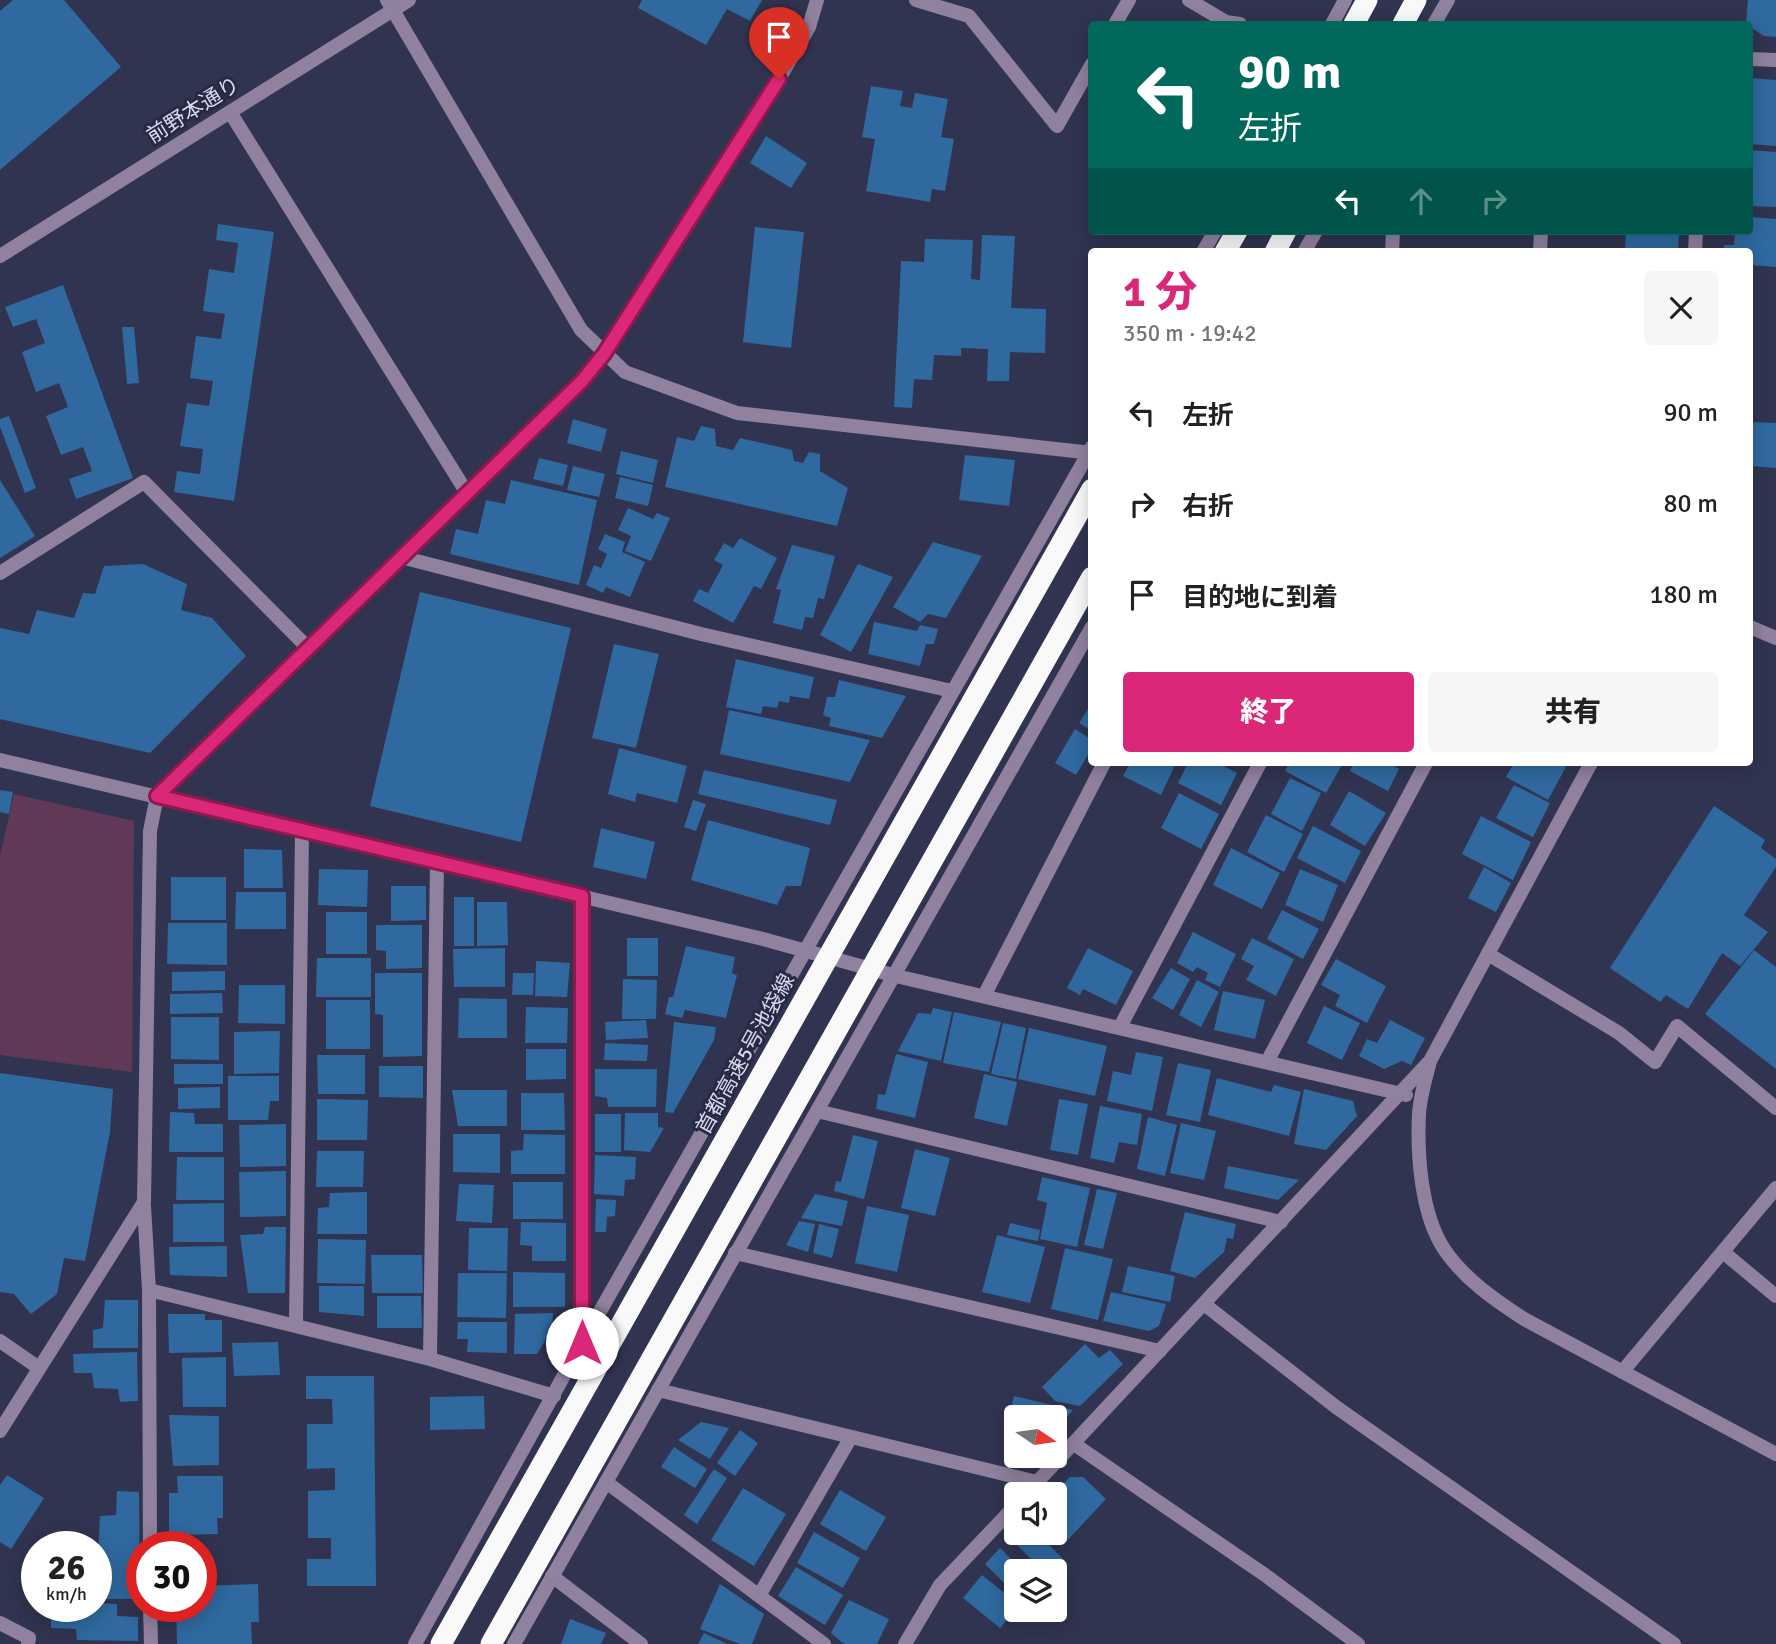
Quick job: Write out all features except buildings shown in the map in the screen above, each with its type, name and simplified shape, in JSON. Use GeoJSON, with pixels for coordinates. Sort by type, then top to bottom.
{"type":"FeatureCollection","features":[{"type":"Feature","properties":{"kind":"highway"},"geometry":{"type":"LineString","coordinates":[[1356,21],[1367,0]]}},
{"type":"Feature","properties":{"kind":"highway"},"geometry":{"type":"LineString","coordinates":[[1405,21],[1416,0]]}},
{"type":"Feature","properties":{"kind":"highway","name":"首都高速5号池袋線"},"geometry":{"type":"LineString","coordinates":[[441,1644],[1088,496]]}},
{"type":"Feature","properties":{"kind":"highway"},"geometry":{"type":"LineString","coordinates":[[491,1644],[1088,584]]}},
{"type":"Feature","properties":{"kind":"street","name":"前野本通り"},"geometry":{"type":"LineString","coordinates":[[0,256],[230,112],[390,5],[409,0]]}},
{"type":"Feature","properties":{"kind":"street"},"geometry":{"type":"LineString","coordinates":[[150,1531],[149,1290],[144,1202],[150,831],[157,796],[582,381],[604,354],[779,79],[809,27],[817,0]]}},
{"type":"Feature","properties":{"kind":"street"},"geometry":{"type":"LineString","coordinates":[[916,0],[969,16],[1057,126],[1088,71]]}},
{"type":"Feature","properties":{"kind":"street"},"geometry":{"type":"LineString","coordinates":[[1117,21],[1129,0]]}},
{"type":"Feature","properties":{"kind":"street"},"geometry":{"type":"LineString","coordinates":[[1189,0],[1224,21]]}},
{"type":"Feature","properties":{"kind":"street"},"geometry":{"type":"LineString","coordinates":[[1334,21],[1346,0]]}},
{"type":"Feature","properties":{"kind":"street"},"geometry":{"type":"LineString","coordinates":[[1436,21],[1448,0]]}},
{"type":"Feature","properties":{"kind":"street"},"geometry":{"type":"LineString","coordinates":[[390,5],[581,330],[625,372],[737,413],[1088,451]]}},
{"type":"Feature","properties":{"kind":"street"},"geometry":{"type":"LineString","coordinates":[[1753,59],[1776,60]]}},
{"type":"Feature","properties":{"kind":"street"},"geometry":{"type":"LineString","coordinates":[[230,112],[467,493]]}},
{"type":"Feature","properties":{"kind":"street"},"geometry":{"type":"LineString","coordinates":[[415,1644],[582,1343],[1088,456]]}},
{"type":"Feature","properties":{"kind":"street"},"geometry":{"type":"LineString","coordinates":[[0,573],[144,482],[308,648]]}},
{"type":"Feature","properties":{"kind":"street"},"geometry":{"type":"LineString","coordinates":[[401,557],[701,634],[952,691]]}},
{"type":"Feature","properties":{"kind":"street"},"geometry":{"type":"LineString","coordinates":[[1753,628],[1776,638]]}},
{"type":"Feature","properties":{"kind":"street"},"geometry":{"type":"LineString","coordinates":[[514,1644],[1088,635]]}},
{"type":"Feature","properties":{"kind":"street"},"geometry":{"type":"LineString","coordinates":[[0,760],[806,949],[896,976],[1422,1100]]}},
{"type":"Feature","properties":{"kind":"street"},"geometry":{"type":"LineString","coordinates":[[984,996],[1102,766]]}},
{"type":"Feature","properties":{"kind":"street"},"geometry":{"type":"LineString","coordinates":[[1120,1027],[1258,766]]}},
{"type":"Feature","properties":{"kind":"street"},"geometry":{"type":"LineString","coordinates":[[1267,1062],[1424,766]]}},
{"type":"Feature","properties":{"kind":"street"},"geometry":{"type":"LineString","coordinates":[[658,1390],[1037,1482],[1430,1061],[1589,766]]}},
{"type":"Feature","properties":{"kind":"street"},"geometry":{"type":"LineString","coordinates":[[296,1324],[302,830]]}},
{"type":"Feature","properties":{"kind":"street"},"geometry":{"type":"LineString","coordinates":[[429,1359],[437,862]]}},
{"type":"Feature","properties":{"kind":"street"},"geometry":{"type":"LineString","coordinates":[[582,896],[582,1343]]}},
{"type":"Feature","properties":{"kind":"street"},"geometry":{"type":"LineString","coordinates":[[1488,954],[1619,1033],[1655,1062],[1677,1026],[1776,1108]]}},
{"type":"Feature","properties":{"kind":"street"},"geometry":{"type":"LineString","coordinates":[[1430,1061],[1419,1113],[1428,1211],[1443,1248],[1464,1274],[1524,1319],[1776,1454]]}},
{"type":"Feature","properties":{"kind":"street"},"geometry":{"type":"LineString","coordinates":[[817,1111],[1281,1222]]}},
{"type":"Feature","properties":{"kind":"street"},"geometry":{"type":"LineString","coordinates":[[1622,1372],[1776,1188]]}},
{"type":"Feature","properties":{"kind":"street"},"geometry":{"type":"LineString","coordinates":[[0,1431],[144,1202]]}},
{"type":"Feature","properties":{"kind":"street"},"geometry":{"type":"LineString","coordinates":[[1723,1252],[1776,1296]]}},
{"type":"Feature","properties":{"kind":"street"},"geometry":{"type":"LineString","coordinates":[[735,1253],[1160,1351]]}},
{"type":"Feature","properties":{"kind":"street"},"geometry":{"type":"LineString","coordinates":[[149,1290],[296,1324],[554,1396]]}},
{"type":"Feature","properties":{"kind":"street"},"geometry":{"type":"LineString","coordinates":[[1204,1304],[1336,1407],[1674,1644]]}},
{"type":"Feature","properties":{"kind":"street"},"geometry":{"type":"LineString","coordinates":[[0,1341],[40,1368]]}},
{"type":"Feature","properties":{"kind":"street"},"geometry":{"type":"LineString","coordinates":[[760,1594],[851,1437]]}},
{"type":"Feature","properties":{"kind":"street"},"geometry":{"type":"LineString","coordinates":[[1073,1444],[1265,1576],[1358,1644]]}},
{"type":"Feature","properties":{"kind":"street"},"geometry":{"type":"LineString","coordinates":[[606,1482],[824,1644]]}},
{"type":"Feature","properties":{"kind":"street"},"geometry":{"type":"LineString","coordinates":[[905,1644],[940,1585],[1004,1518]]}},
{"type":"Feature","properties":{"kind":"street"},"geometry":{"type":"LineString","coordinates":[[552,1576],[641,1644]]}},
{"type":"Feature","properties":{"kind":"street"},"geometry":{"type":"LineString","coordinates":[[150,1622],[151,1644]]}},
{"type":"Feature","properties":{"kind":"street"},"geometry":{"type":"LineString","coordinates":[[0,1623],[29,1638],[28,1644]]}},
{"type":"Feature","properties":{"kind":"shaded area"},"geometry":{"type":"Polygon","coordinates":[[[14,794],[134,821],[132,1072],[0,1055],[0,857],[14,794]]]}},
{"type":"Feature","properties":{"kind":"route"},"geometry":{"type":"LineString","coordinates":[[582,1343],[582,896],[157,796],[582,381],[604,354],[779,79]]}}]}
